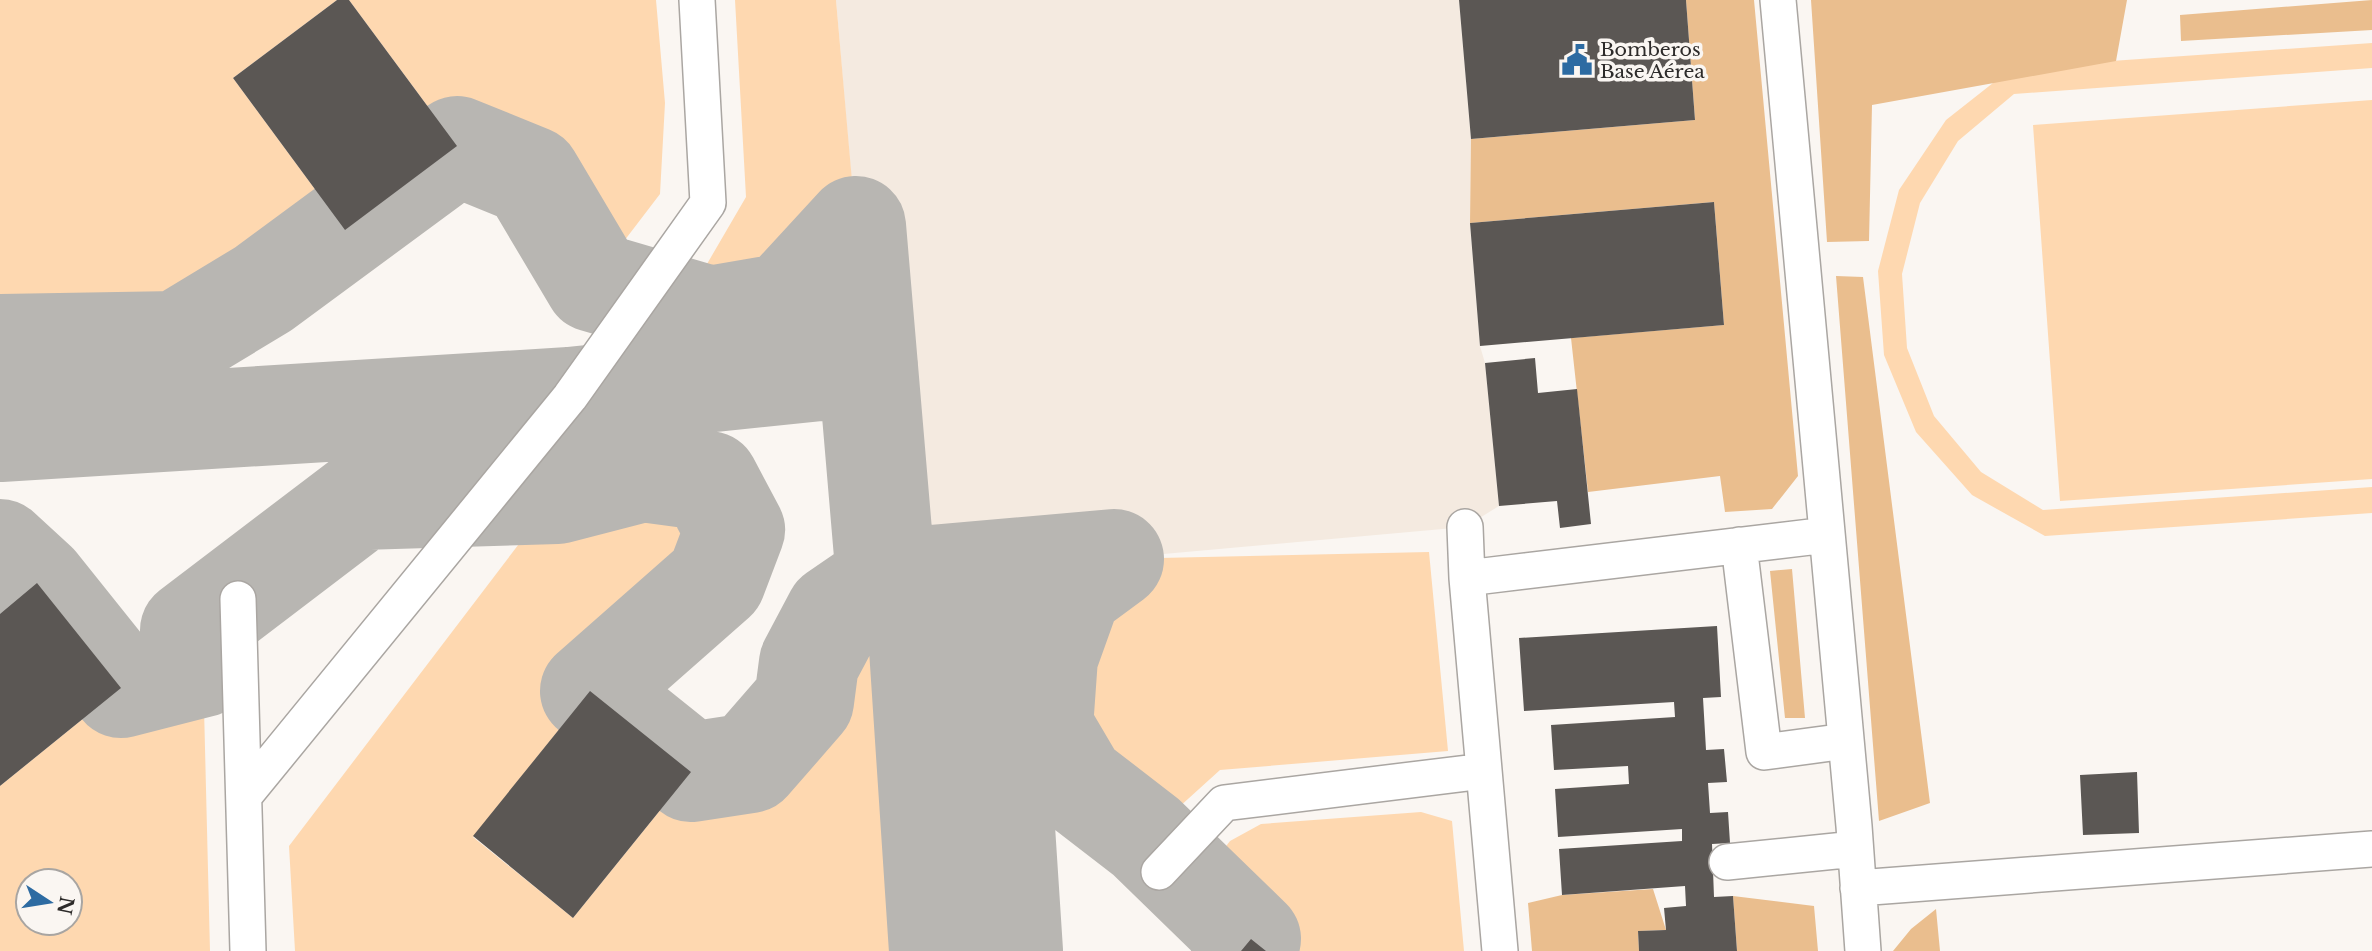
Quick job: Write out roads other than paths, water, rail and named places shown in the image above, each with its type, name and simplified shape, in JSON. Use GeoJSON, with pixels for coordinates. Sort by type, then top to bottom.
{"type":"FeatureCollection","features":[{"type":"Feature","properties":{"kind":"lane"},"geometry":{"type":"LineString","coordinates":[[244,796],[570,397],[708,203],[697,0]]}},
{"type":"Feature","properties":{"kind":"lane"},"geometry":{"type":"LineString","coordinates":[[1778,0],[1863,951]]}},
{"type":"Feature","properties":{"kind":"lane"},"geometry":{"type":"LineString","coordinates":[[1465,527],[1467,578],[1500,951]]}},
{"type":"Feature","properties":{"kind":"lane"},"geometry":{"type":"LineString","coordinates":[[1467,578],[1827,535]]}},
{"type":"Feature","properties":{"kind":"lane"},"geometry":{"type":"LineString","coordinates":[[1740,545],[1764,752],[1846,741]]}},
{"type":"Feature","properties":{"kind":"lane"},"geometry":{"type":"LineString","coordinates":[[238,599],[248,951]]}},
{"type":"Feature","properties":{"kind":"lane"},"geometry":{"type":"LineString","coordinates":[[1159,872],[1224,803],[1484,771]]}},
{"type":"Feature","properties":{"kind":"lane"},"geometry":{"type":"LineString","coordinates":[[1727,862],[1855,849]]}},
{"type":"Feature","properties":{"kind":"lane"},"geometry":{"type":"LineString","coordinates":[[1858,888],[2372,849]]}},
{"type":"Feature","properties":{"kind":"place","name":"Bomberos Base Aérea"},"geometry":{"type":"Point","coordinates":[1577,60]}}]}
